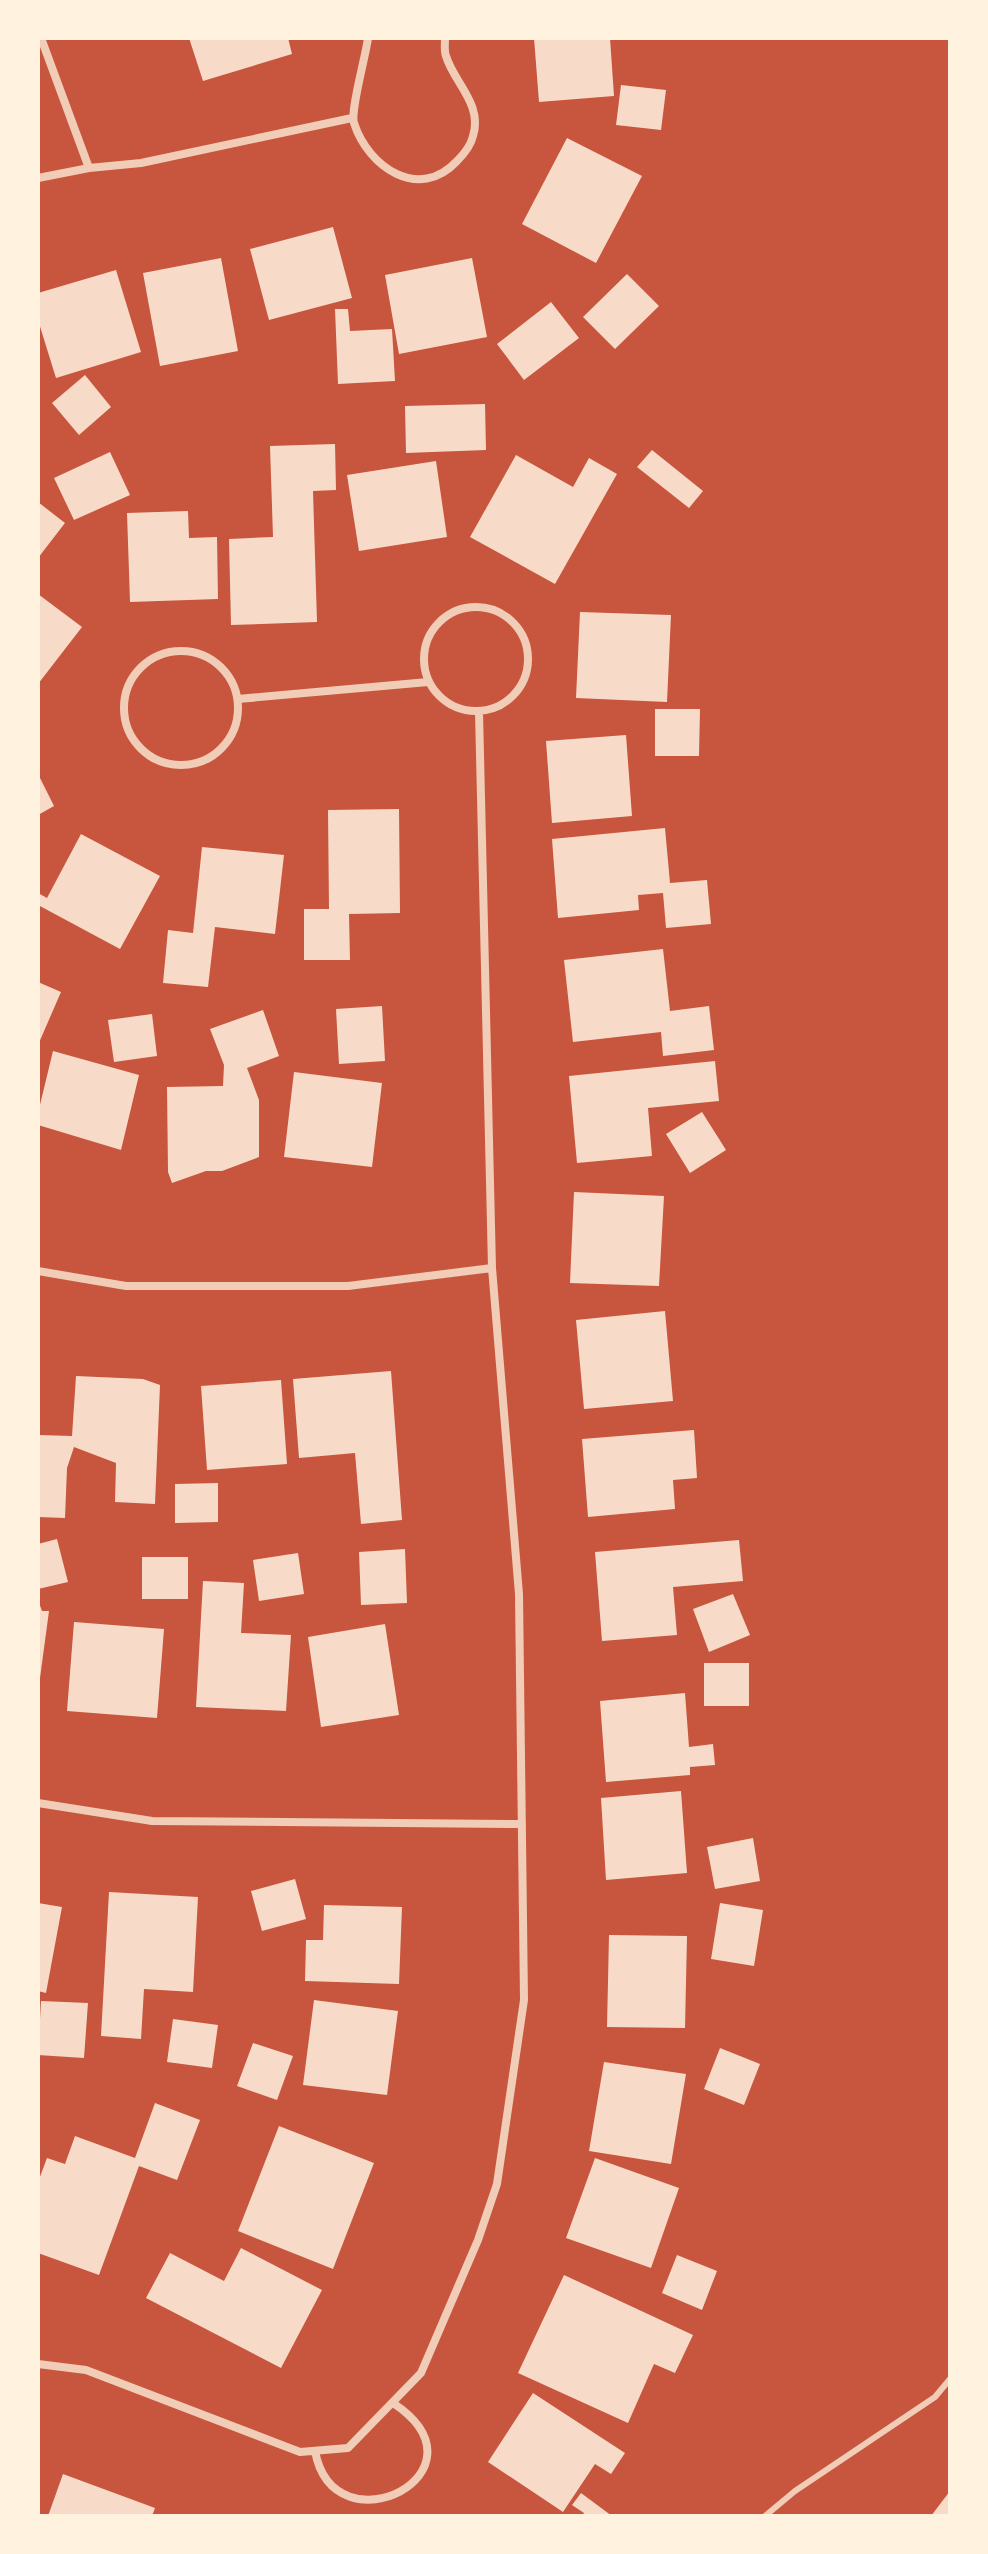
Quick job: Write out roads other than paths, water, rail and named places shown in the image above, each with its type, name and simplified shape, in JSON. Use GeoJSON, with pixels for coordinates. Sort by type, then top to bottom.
{"type":"FeatureCollection","features":[{"type":"Feature","properties":{"kind":"street"},"geometry":{"type":"LineString","coordinates":[[41,38],[89,168]]}},
{"type":"Feature","properties":{"kind":"street"},"geometry":{"type":"LineString","coordinates":[[368,38],[352,118],[359,136],[380,164],[402,177],[416,180],[445,174],[474,135],[473,107],[445,55],[445,38]]}},
{"type":"Feature","properties":{"kind":"street"},"geometry":{"type":"LineString","coordinates":[[38,178],[89,168],[141,163],[352,118]]}},
{"type":"Feature","properties":{"kind":"street"},"geometry":{"type":"LineString","coordinates":[[474,607],[493,610],[511,620],[524,636],[528,657],[526,677],[515,694],[499,706],[479,712],[458,709],[441,699],[428,682],[423,662],[427,642],[437,624],[453,612],[474,607]]}},
{"type":"Feature","properties":{"kind":"street"},"geometry":{"type":"LineString","coordinates":[[172,651],[194,652],[215,661],[230,678],[238,699],[237,721],[227,742],[210,757],[190,765],[167,764],[147,755],[132,738],[124,717],[125,695],[134,674],[151,659],[172,651]]}},
{"type":"Feature","properties":{"kind":"street"},"geometry":{"type":"LineString","coordinates":[[238,699],[428,682]]}},
{"type":"Feature","properties":{"kind":"street"},"geometry":{"type":"LineString","coordinates":[[38,2364],[86,2370],[300,2452],[348,2448],[421,2373],[478,2240],[497,2184],[524,2000],[522,1824],[519,1594],[492,1268],[479,712]]}},
{"type":"Feature","properties":{"kind":"street"},"geometry":{"type":"LineString","coordinates":[[38,1271],[126,1286],[348,1286],[492,1268]]}},
{"type":"Feature","properties":{"kind":"street"},"geometry":{"type":"LineString","coordinates":[[38,1803],[152,1821],[522,1824]]}},
{"type":"Feature","properties":{"kind":"street"},"geometry":{"type":"LineString","coordinates":[[393,2403],[411,2415],[423,2434],[427,2456],[422,2478],[410,2496],[400,2502]]}},
{"type":"Feature","properties":{"kind":"street"},"geometry":{"type":"LineString","coordinates":[[315,2451],[318,2473],[329,2492],[347,2506],[358,2509]]}},
{"type":"Feature","properties":{"kind":"lane"},"geometry":{"type":"LineString","coordinates":[[765,2516],[795,2491],[935,2397],[950,2379]]}}]}
